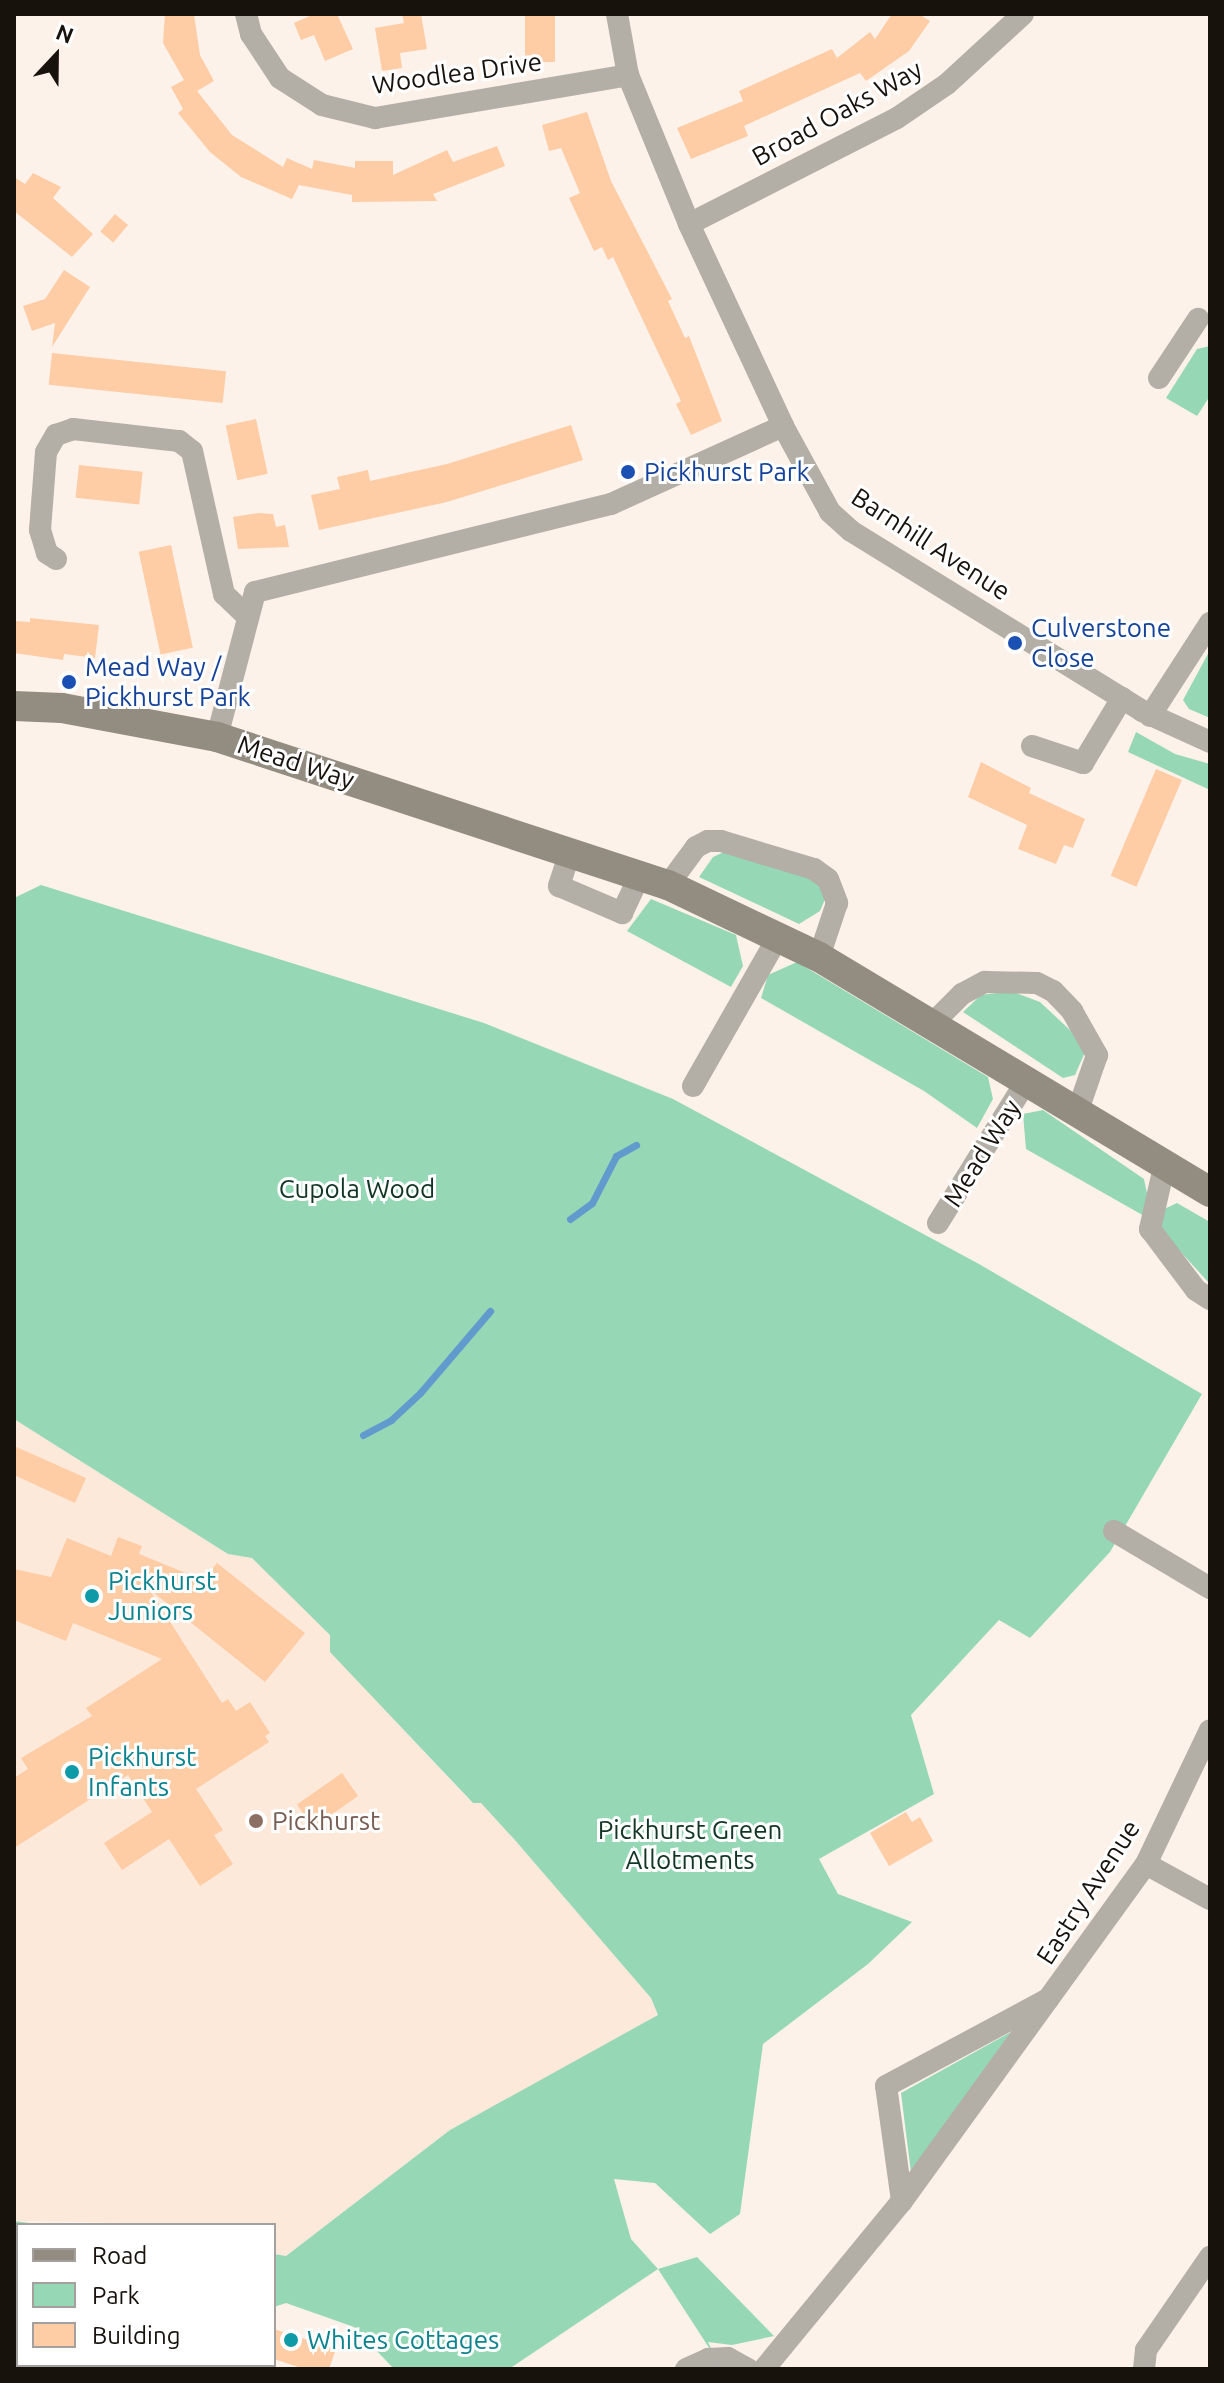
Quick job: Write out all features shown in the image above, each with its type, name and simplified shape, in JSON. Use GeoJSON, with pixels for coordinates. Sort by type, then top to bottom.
{"type":"FeatureCollection","features":[{"type":"Feature","properties":{"kind":"street","name":"Woodlea Drive"},"geometry":{"type":"LineString","coordinates":[[246,14],[251,34],[280,78],[322,105],[375,118],[628,75]]}},
{"type":"Feature","properties":{"kind":"street"},"geometry":{"type":"LineString","coordinates":[[217,737],[245,614],[255,592],[611,504],[783,426],[689,224],[628,75],[617,14]]}},
{"type":"Feature","properties":{"kind":"street","name":"Broad Oaks Way"},"geometry":{"type":"LineString","coordinates":[[689,224],[897,118],[1001,25],[1023,14]]}},
{"type":"Feature","properties":{"kind":"street"},"geometry":{"type":"LineString","coordinates":[[1159,378],[1204,322],[1210,300]]}},
{"type":"Feature","properties":{"kind":"street","name":"Barnhill Avenue"},"geometry":{"type":"LineString","coordinates":[[783,426],[813,488],[851,531],[1150,716],[1210,742]]}},
{"type":"Feature","properties":{"kind":"street"},"geometry":{"type":"LineString","coordinates":[[56,559],[47,553],[40,530],[46,452],[56,435],[73,429],[179,441],[192,451],[224,594],[245,614]]}},
{"type":"Feature","properties":{"kind":"street"},"geometry":{"type":"LineString","coordinates":[[1150,716],[1210,623]]}},
{"type":"Feature","properties":{"kind":"street"},"geometry":{"type":"LineString","coordinates":[[1032,746],[1092,767],[1122,698]]}},
{"type":"Feature","properties":{"kind":"street","name":"Mead Way"},"geometry":{"type":"LineString","coordinates":[[14,706],[62,708],[217,737],[654,880],[819,957],[1210,1192]]}},
{"type":"Feature","properties":{"kind":"street"},"geometry":{"type":"LineString","coordinates":[[570,852],[559,886],[622,913],[654,880],[708,841],[814,869],[828,879],[837,903],[819,957]]}},
{"type":"Feature","properties":{"kind":"street"},"geometry":{"type":"LineString","coordinates":[[693,1086],[778,937]]}},
{"type":"Feature","properties":{"kind":"street"},"geometry":{"type":"LineString","coordinates":[[933,1023],[962,994],[985,982],[1037,983],[1053,991],[1072,1011],[1097,1055],[1077,1113]]}},
{"type":"Feature","properties":{"kind":"street","name":"Mead Way"},"geometry":{"type":"LineString","coordinates":[[938,1223],[1025,1083]]}},
{"type":"Feature","properties":{"kind":"street"},"geometry":{"type":"LineString","coordinates":[[1164,1167],[1150,1229],[1196,1290],[1210,1299]]}},
{"type":"Feature","properties":{"kind":"street"},"geometry":{"type":"LineString","coordinates":[[1114,1531],[1210,1588]]}},
{"type":"Feature","properties":{"kind":"street","name":"Eastry Avenue"},"geometry":{"type":"LineString","coordinates":[[764,2369],[902,2201],[1053,1997],[1146,1864],[1210,1730]]}},
{"type":"Feature","properties":{"kind":"street"},"geometry":{"type":"LineString","coordinates":[[1146,1864],[1210,1899]]}},
{"type":"Feature","properties":{"kind":"street","name":"Eastry Avenue"},"geometry":{"type":"LineString","coordinates":[[902,2201],[886,2086],[1053,1997]]}},
{"type":"Feature","properties":{"kind":"street"},"geometry":{"type":"LineString","coordinates":[[1144,2369],[1146,2350],[1210,2257]]}},
{"type":"Feature","properties":{"kind":"street"},"geometry":{"type":"LineString","coordinates":[[686,2369],[708,2359],[728,2358],[748,2369]]}},
{"type":"Feature","properties":{"kind":"shaded area","name":"Pickhurst"},"geometry":{"type":"Polygon","coordinates":[[[14,1419],[228,1554],[252,1557],[331,1635],[331,1652],[472,1803],[481,1802],[514,1839],[651,1998],[658,2016],[450,2130],[286,2256],[276,2254],[276,2223],[14,2221],[14,1419]]]}},
{"type":"Feature","properties":{"kind":"green space"},"geometry":{"type":"Polygon","coordinates":[[[1210,346],[1210,396],[1197,416],[1166,398],[1197,349],[1210,346]]]}},
{"type":"Feature","properties":{"kind":"green space"},"geometry":{"type":"Polygon","coordinates":[[[1210,650],[1210,718],[1189,709],[1183,700],[1210,650]]]}},
{"type":"Feature","properties":{"kind":"green space"},"geometry":{"type":"Polygon","coordinates":[[[1136,732],[1175,754],[1210,764],[1210,790],[1128,752],[1136,732]]]}},
{"type":"Feature","properties":{"kind":"green space"},"geometry":{"type":"Polygon","coordinates":[[[724,852],[817,880],[828,892],[820,911],[799,924],[699,877],[713,857],[724,852]]]}},
{"type":"Feature","properties":{"kind":"green space"},"geometry":{"type":"Polygon","coordinates":[[[41,885],[484,1023],[673,1099],[979,1264],[1202,1394],[1110,1552],[1030,1638],[999,1620],[911,1715],[934,1794],[819,1859],[838,1894],[912,1922],[868,1964],[763,2044],[740,2214],[710,2234],[655,2183],[614,2179],[631,2239],[658,2269],[509,2369],[394,2369],[354,2327],[286,2303],[276,2306],[276,2254],[286,2256],[450,2130],[658,2015],[651,1998],[514,1839],[481,1803],[473,1803],[330,1652],[330,1635],[252,1558],[228,1554],[14,1419],[14,898],[41,885]]]}},
{"type":"Feature","properties":{"kind":"green space"},"geometry":{"type":"Polygon","coordinates":[[[651,899],[736,935],[743,966],[731,987],[627,931],[651,899]]]}},
{"type":"Feature","properties":{"kind":"green space"},"geometry":{"type":"Polygon","coordinates":[[[797,962],[988,1077],[993,1099],[977,1128],[924,1091],[761,998],[768,975],[797,962]]]}},
{"type":"Feature","properties":{"kind":"green space"},"geometry":{"type":"Polygon","coordinates":[[[1011,991],[1040,1002],[1086,1050],[1075,1075],[1063,1078],[963,1012],[981,995],[1011,991]]]}},
{"type":"Feature","properties":{"kind":"green space"},"geometry":{"type":"Polygon","coordinates":[[[1043,1110],[1144,1179],[1153,1221],[1026,1149],[1023,1114],[1043,1110]]]}},
{"type":"Feature","properties":{"kind":"green space"},"geometry":{"type":"Polygon","coordinates":[[[1177,1203],[1210,1222],[1210,1284],[1157,1226],[1162,1210],[1177,1203]]]}},
{"type":"Feature","properties":{"kind":"green space"},"geometry":{"type":"Polygon","coordinates":[[[1011,2032],[911,2173],[901,2093],[1011,2032]]]}},
{"type":"Feature","properties":{"kind":"green space"},"geometry":{"type":"Polygon","coordinates":[[[14,2221],[30,2223],[16,2223],[14,2365],[14,2221]]]}},
{"type":"Feature","properties":{"kind":"green space"},"geometry":{"type":"Polygon","coordinates":[[[697,2257],[774,2336],[732,2345],[708,2342],[715,2357],[658,2269],[697,2257]]]}},
{"type":"Feature","properties":{"kind":"building"},"geometry":{"type":"Polygon","coordinates":[[[165,14],[194,14],[200,55],[214,81],[197,91],[232,135],[283,167],[287,158],[312,169],[314,160],[355,168],[355,161],[393,161],[393,175],[447,150],[453,162],[497,146],[505,166],[433,194],[437,201],[352,202],[352,195],[299,185],[292,199],[241,177],[210,152],[178,113],[183,109],[171,87],[184,80],[163,43],[165,14]]]}},
{"type":"Feature","properties":{"kind":"building"},"geometry":{"type":"Polygon","coordinates":[[[314,14],[337,14],[353,49],[325,61],[314,35],[301,40],[294,23],[314,14]]]}},
{"type":"Feature","properties":{"kind":"building"},"geometry":{"type":"Polygon","coordinates":[[[402,14],[421,14],[427,49],[400,53],[402,68],[382,71],[375,28],[404,23],[402,14]]]}},
{"type":"Feature","properties":{"kind":"building"},"geometry":{"type":"Polygon","coordinates":[[[525,14],[555,14],[555,62],[525,62],[525,14]]]}},
{"type":"Feature","properties":{"kind":"building"},"geometry":{"type":"Polygon","coordinates":[[[892,14],[919,14],[930,21],[909,51],[866,81],[860,73],[744,126],[748,136],[691,159],[677,128],[743,101],[739,91],[832,49],[837,58],[870,32],[875,39],[892,14]]]}},
{"type":"Feature","properties":{"kind":"building"},"geometry":{"type":"Polygon","coordinates":[[[587,112],[611,181],[672,299],[668,301],[685,338],[689,336],[722,421],[691,435],[676,404],[681,401],[613,257],[608,260],[602,247],[594,251],[569,198],[580,193],[561,148],[549,151],[542,125],[587,112]]]}},
{"type":"Feature","properties":{"kind":"building"},"geometry":{"type":"Polygon","coordinates":[[[33,173],[61,187],[53,198],[93,234],[72,257],[14,211],[14,177],[25,184],[33,173]]]}},
{"type":"Feature","properties":{"kind":"building"},"geometry":{"type":"Polygon","coordinates":[[[115,214],[128,225],[113,243],[100,232],[115,214]]]}},
{"type":"Feature","properties":{"kind":"building"},"geometry":{"type":"Polygon","coordinates":[[[64,270],[90,287],[52,347],[55,323],[32,331],[23,306],[45,299],[64,270]]]}},
{"type":"Feature","properties":{"kind":"building"},"geometry":{"type":"Polygon","coordinates":[[[52,353],[226,371],[223,403],[49,385],[52,353]]]}},
{"type":"Feature","properties":{"kind":"building"},"geometry":{"type":"Polygon","coordinates":[[[256,419],[268,474],[237,480],[226,425],[256,419]]]}},
{"type":"Feature","properties":{"kind":"building"},"geometry":{"type":"Polygon","coordinates":[[[571,425],[583,460],[447,502],[319,530],[311,495],[340,489],[337,477],[368,470],[370,481],[447,464],[571,425]]]}},
{"type":"Feature","properties":{"kind":"building"},"geometry":{"type":"Polygon","coordinates":[[[79,465],[143,472],[139,505],[76,498],[79,465]]]}},
{"type":"Feature","properties":{"kind":"building"},"geometry":{"type":"Polygon","coordinates":[[[273,514],[276,527],[285,525],[289,547],[238,549],[233,517],[273,514]]]}},
{"type":"Feature","properties":{"kind":"building"},"geometry":{"type":"Polygon","coordinates":[[[171,545],[193,648],[161,655],[139,552],[171,545]]]}},
{"type":"Feature","properties":{"kind":"building"},"geometry":{"type":"Polygon","coordinates":[[[30,618],[99,625],[95,658],[64,654],[63,660],[14,653],[14,621],[30,622],[30,618]]]}},
{"type":"Feature","properties":{"kind":"building"},"geometry":{"type":"Polygon","coordinates":[[[981,762],[1031,788],[1029,793],[1085,819],[1073,848],[1064,845],[1056,864],[1018,849],[1027,825],[968,797],[981,762]]]}},
{"type":"Feature","properties":{"kind":"building"},"geometry":{"type":"Polygon","coordinates":[[[1156,769],[1182,780],[1136,887],[1111,876],[1156,769]]]}},
{"type":"Feature","properties":{"kind":"building"},"geometry":{"type":"Polygon","coordinates":[[[14,1446],[86,1478],[75,1503],[14,1475],[14,1446]]]}},
{"type":"Feature","properties":{"kind":"building"},"geometry":{"type":"Polygon","coordinates":[[[118,1537],[142,1546],[139,1554],[203,1580],[217,1563],[305,1633],[265,1682],[149,1589],[222,1703],[228,1699],[236,1711],[250,1702],[270,1733],[265,1736],[269,1742],[196,1789],[223,1830],[214,1835],[233,1864],[200,1886],[169,1839],[122,1870],[104,1843],[152,1812],[128,1775],[14,1848],[14,1778],[28,1769],[21,1758],[92,1716],[86,1708],[162,1659],[73,1623],[66,1641],[14,1620],[14,1569],[51,1577],[67,1538],[111,1556],[118,1537]]]}},
{"type":"Feature","properties":{"kind":"building"},"geometry":{"type":"Polygon","coordinates":[[[342,1773],[358,1796],[313,1827],[297,1805],[342,1773]]]}},
{"type":"Feature","properties":{"kind":"building"},"geometry":{"type":"Polygon","coordinates":[[[906,1812],[912,1822],[920,1817],[933,1841],[889,1866],[870,1833],[906,1812]]]}},
{"type":"Feature","properties":{"kind":"building","name":"Whites Cottages"},"geometry":{"type":"Polygon","coordinates":[[[276,2330],[336,2349],[329,2369],[304,2369],[276,2360],[276,2330]]]}},
{"type":"Feature","properties":{"kind":"waterway"},"geometry":{"type":"LineString","coordinates":[[570,1219],[592,1203],[616,1156],[636,1145]]}},
{"type":"Feature","properties":{"kind":"waterway"},"geometry":{"type":"LineString","coordinates":[[363,1435],[391,1420],[420,1393],[490,1311]]}},
{"type":"Feature","properties":{"kind":"place","name":"Pickhurst Park"},"geometry":{"type":"Point","coordinates":[628,472]}},
{"type":"Feature","properties":{"kind":"place","name":"Culverstone Close"},"geometry":{"type":"Point","coordinates":[1015,643]}},
{"type":"Feature","properties":{"kind":"place","name":"Mead Way / Pickhurst Park"},"geometry":{"type":"Point","coordinates":[69,682]}},
{"type":"Feature","properties":{"kind":"place","name":"Pickhurst Juniors"},"geometry":{"type":"Point","coordinates":[92,1596]}},
{"type":"Feature","properties":{"kind":"place","name":"Pickhurst Infants"},"geometry":{"type":"Point","coordinates":[72,1772]}},
{"type":"Feature","properties":{"kind":"place","name":"Pickhurst"},"geometry":{"type":"Point","coordinates":[256,1821]}},
{"type":"Feature","properties":{"kind":"place","name":"Whites Cottages"},"geometry":{"type":"Point","coordinates":[291,2340]}},
{"type":"Feature","properties":{"kind":"park label","name":"Cupola Wood"},"geometry":{"type":"Point","coordinates":[357,1189]}},
{"type":"Feature","properties":{"kind":"park label","name":"Pickhurst Green Allotments"},"geometry":{"type":"Point","coordinates":[690,1845]}}]}
